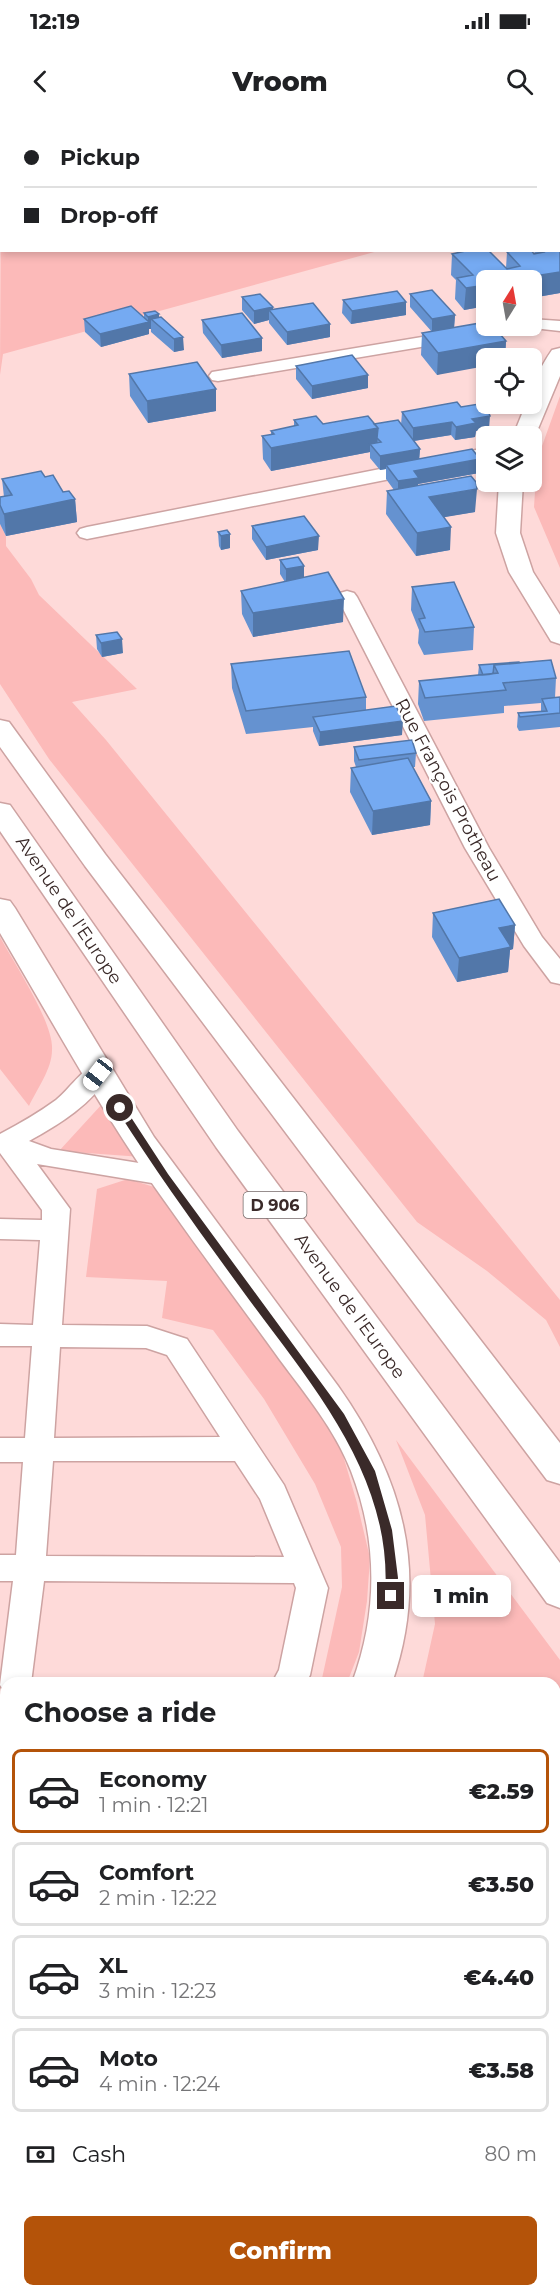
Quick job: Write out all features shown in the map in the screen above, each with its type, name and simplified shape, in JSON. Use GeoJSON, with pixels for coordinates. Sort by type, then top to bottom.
{"type":"FeatureCollection","features":[{"type":"Feature","properties":{"kind":"main road"},"geometry":{"type":"LineString","coordinates":[[528,426],[560,355]]}},
{"type":"Feature","properties":{"kind":"main road"},"geometry":{"type":"LineString","coordinates":[[510,492],[508,532],[521,572],[560,636]]}},
{"type":"Feature","properties":{"kind":"main road"},"geometry":{"type":"LineString","coordinates":[[0,728],[102,869],[560,1470]]}},
{"type":"Feature","properties":{"kind":"main road","name":"Avenue de l'Europe"},"geometry":{"type":"LineString","coordinates":[[0,811],[227,1139],[560,1592]]}},
{"type":"Feature","properties":{"kind":"main road"},"geometry":{"type":"LineString","coordinates":[[0,908],[98,1074],[164,1176],[340,1416],[369,1471],[387,1530],[392,1578],[390,1614],[380,1663],[374,1677]]}},
{"type":"Feature","properties":{"kind":"lane"},"geometry":{"type":"LineString","coordinates":[[542,325],[560,326]]}},
{"type":"Feature","properties":{"kind":"lane"},"geometry":{"type":"LineString","coordinates":[[218,376],[476,333]]}},
{"type":"Feature","properties":{"kind":"lane"},"geometry":{"type":"LineString","coordinates":[[87,533],[476,456]]}},
{"type":"Feature","properties":{"kind":"lane","name":"Rue François Protheau"},"geometry":{"type":"LineString","coordinates":[[347,597],[477,848],[533,941],[560,976]]}},
{"type":"Feature","properties":{"kind":"lane"},"geometry":{"type":"LineString","coordinates":[[3,1142],[41,1124],[81,1095],[98,1074]]}},
{"type":"Feature","properties":{"kind":"lane"},"geometry":{"type":"LineString","coordinates":[[3,1142],[48,1158],[164,1176]]}},
{"type":"Feature","properties":{"kind":"lane"},"geometry":{"type":"LineString","coordinates":[[3,1142],[56,1209],[38,1450],[15,1568],[15,1677]]}},
{"type":"Feature","properties":{"kind":"lane"},"geometry":{"type":"LineString","coordinates":[[0,1229],[54,1230]]}},
{"type":"Feature","properties":{"kind":"lane"},"geometry":{"type":"LineString","coordinates":[[0,1335],[147,1337],[177,1347],[273,1494],[312,1588],[292,1677]]}},
{"type":"Feature","properties":{"kind":"lane"},"geometry":{"type":"LineString","coordinates":[[0,1450],[243,1449]]}},
{"type":"Feature","properties":{"kind":"lane"},"geometry":{"type":"LineString","coordinates":[[15,1568],[304,1570]]}},
{"type":"Feature","properties":{"kind":"shaded area"},"geometry":{"type":"Polygon","coordinates":[[[1,252],[374,252],[3,354],[0,375],[1,252]]]}},
{"type":"Feature","properties":{"kind":"shaded area"},"geometry":{"type":"Polygon","coordinates":[[[560,396],[560,568],[534,507],[535,492],[542,492],[542,446],[560,396]]]}},
{"type":"Feature","properties":{"kind":"shaded area"},"geometry":{"type":"Polygon","coordinates":[[[0,524],[6,536],[6,546],[31,579],[39,595],[137,689],[72,702],[106,740],[560,1300],[560,1347],[546,1320],[487,1271],[417,1222],[49,759],[0,684],[0,524]]]}},
{"type":"Feature","properties":{"kind":"shaded area"},"geometry":{"type":"Polygon","coordinates":[[[0,937],[40,1009],[51,1038],[50,1064],[29,1106],[0,1069],[0,937]]]}},
{"type":"Feature","properties":{"kind":"shaded area"},"geometry":{"type":"Polygon","coordinates":[[[103,1103],[142,1157],[59,1151],[103,1103]]]}},
{"type":"Feature","properties":{"kind":"shaded area"},"geometry":{"type":"Polygon","coordinates":[[[128,1179],[164,1190],[340,1445],[370,1558],[367,1601],[359,1652],[349,1677],[322,1677],[342,1587],[341,1547],[315,1484],[264,1399],[213,1330],[162,1318],[167,1281],[86,1277],[97,1189],[128,1179]]]}},
{"type":"Feature","properties":{"kind":"shaded area"},"geometry":{"type":"Polygon","coordinates":[[[396,1440],[560,1660],[560,1677],[423,1677],[435,1624],[425,1515],[396,1440]]]}},
{"type":"Feature","properties":{"kind":"building"},"geometry":{"type":"Polygon","coordinates":[[[490,252],[507,269],[520,266],[507,252],[532,252],[534,254],[560,252],[560,272],[542,275],[542,270],[476,270],[476,286],[466,288],[457,278],[473,275],[452,254],[490,252]]]}},
{"type":"Feature","properties":{"kind":"building"},"geometry":{"type":"Polygon","coordinates":[[[432,290],[455,315],[432,319],[410,294],[432,290]]]}},
{"type":"Feature","properties":{"kind":"building"},"geometry":{"type":"Polygon","coordinates":[[[397,291],[406,302],[352,311],[343,300],[397,291]]]}},
{"type":"Feature","properties":{"kind":"building"},"geometry":{"type":"Polygon","coordinates":[[[260,294],[273,307],[254,311],[242,297],[260,294]]]}},
{"type":"Feature","properties":{"kind":"building"},"geometry":{"type":"Polygon","coordinates":[[[313,303],[330,324],[287,332],[269,310],[313,303]]]}},
{"type":"Feature","properties":{"kind":"building"},"geometry":{"type":"Polygon","coordinates":[[[131,306],[149,322],[100,334],[84,319],[131,306]]]}},
{"type":"Feature","properties":{"kind":"building"},"geometry":{"type":"Polygon","coordinates":[[[155,311],[159,314],[148,317],[144,313],[155,311]]]}},
{"type":"Feature","properties":{"kind":"building"},"geometry":{"type":"Polygon","coordinates":[[[242,313],[262,338],[221,345],[202,320],[242,313]]]}},
{"type":"Feature","properties":{"kind":"building"},"geometry":{"type":"Polygon","coordinates":[[[161,317],[183,337],[174,339],[151,319],[161,317]]]}},
{"type":"Feature","properties":{"kind":"building"},"geometry":{"type":"Polygon","coordinates":[[[476,324],[476,336],[502,336],[506,341],[438,353],[422,333],[476,324]]]}},
{"type":"Feature","properties":{"kind":"building"},"geometry":{"type":"Polygon","coordinates":[[[352,355],[368,375],[312,386],[296,366],[352,355]]]}},
{"type":"Feature","properties":{"kind":"building"},"geometry":{"type":"Polygon","coordinates":[[[197,362],[216,389],[147,401],[129,374],[197,362]]]}},
{"type":"Feature","properties":{"kind":"building"},"geometry":{"type":"Polygon","coordinates":[[[457,402],[461,407],[476,404],[476,414],[489,414],[490,416],[472,419],[476,423],[456,427],[452,422],[413,428],[402,412],[457,402]]]}},
{"type":"Feature","properties":{"kind":"building"},"geometry":{"type":"Polygon","coordinates":[[[316,416],[323,424],[368,416],[378,428],[271,448],[262,436],[274,434],[271,431],[298,425],[294,420],[316,416]]]}},
{"type":"Feature","properties":{"kind":"building"},"geometry":{"type":"Polygon","coordinates":[[[398,420],[420,449],[380,456],[370,444],[381,442],[377,438],[378,428],[374,424],[398,420]]]}},
{"type":"Feature","properties":{"kind":"building"},"geometry":{"type":"Polygon","coordinates":[[[472,449],[476,454],[476,460],[414,471],[419,478],[398,481],[386,465],[472,449]]]}},
{"type":"Feature","properties":{"kind":"building"},"geometry":{"type":"Polygon","coordinates":[[[41,471],[45,477],[53,475],[63,492],[69,491],[75,499],[4,514],[0,505],[0,497],[12,495],[2,479],[41,471]]]}},
{"type":"Feature","properties":{"kind":"building"},"geometry":{"type":"Polygon","coordinates":[[[471,476],[476,482],[476,489],[429,497],[451,527],[417,533],[387,491],[471,476]]]}},
{"type":"Feature","properties":{"kind":"building"},"geometry":{"type":"Polygon","coordinates":[[[304,516],[319,536],[266,547],[252,526],[304,516]]]}},
{"type":"Feature","properties":{"kind":"building"},"geometry":{"type":"Polygon","coordinates":[[[227,530],[230,534],[221,536],[218,532],[227,530]]]}},
{"type":"Feature","properties":{"kind":"building"},"geometry":{"type":"Polygon","coordinates":[[[298,557],[304,566],[286,569],[280,560],[298,557]]]}},
{"type":"Feature","properties":{"kind":"building"},"geometry":{"type":"Polygon","coordinates":[[[328,572],[344,599],[253,613],[241,591],[328,572]]]}},
{"type":"Feature","properties":{"kind":"building"},"geometry":{"type":"Polygon","coordinates":[[[454,582],[474,627],[425,632],[419,619],[425,618],[412,587],[454,582]]]}},
{"type":"Feature","properties":{"kind":"building"},"geometry":{"type":"Polygon","coordinates":[[[117,632],[122,639],[101,643],[96,635],[117,632]]]}},
{"type":"Feature","properties":{"kind":"building"},"geometry":{"type":"Polygon","coordinates":[[[349,651],[366,697],[246,711],[231,664],[349,651]]]}},
{"type":"Feature","properties":{"kind":"building"},"geometry":{"type":"Polygon","coordinates":[[[551,660],[556,678],[503,683],[506,690],[425,698],[419,681],[498,673],[494,665],[551,660]]]}},
{"type":"Feature","properties":{"kind":"building"},"geometry":{"type":"Polygon","coordinates":[[[519,662],[494,665],[493,674],[483,675],[479,665],[519,662]]]}},
{"type":"Feature","properties":{"kind":"building"},"geometry":{"type":"Polygon","coordinates":[[[560,697],[560,713],[520,717],[518,713],[547,711],[542,699],[560,697]]]}},
{"type":"Feature","properties":{"kind":"building"},"geometry":{"type":"Polygon","coordinates":[[[396,706],[403,721],[320,732],[313,717],[396,706]]]}},
{"type":"Feature","properties":{"kind":"building"},"geometry":{"type":"Polygon","coordinates":[[[412,740],[416,753],[359,760],[354,747],[412,740]]]}},
{"type":"Feature","properties":{"kind":"building"},"geometry":{"type":"Polygon","coordinates":[[[408,758],[431,801],[373,811],[351,768],[408,758]]]}},
{"type":"Feature","properties":{"kind":"building"},"geometry":{"type":"Polygon","coordinates":[[[499,899],[515,925],[499,928],[511,947],[459,958],[433,913],[499,899]]]}},
{"type":"Feature","properties":{"kind":"route"},"geometry":{"type":"LineString","coordinates":[[120,1108],[164,1176],[340,1416],[369,1471],[387,1530],[392,1578],[391,1596]]}}]}
